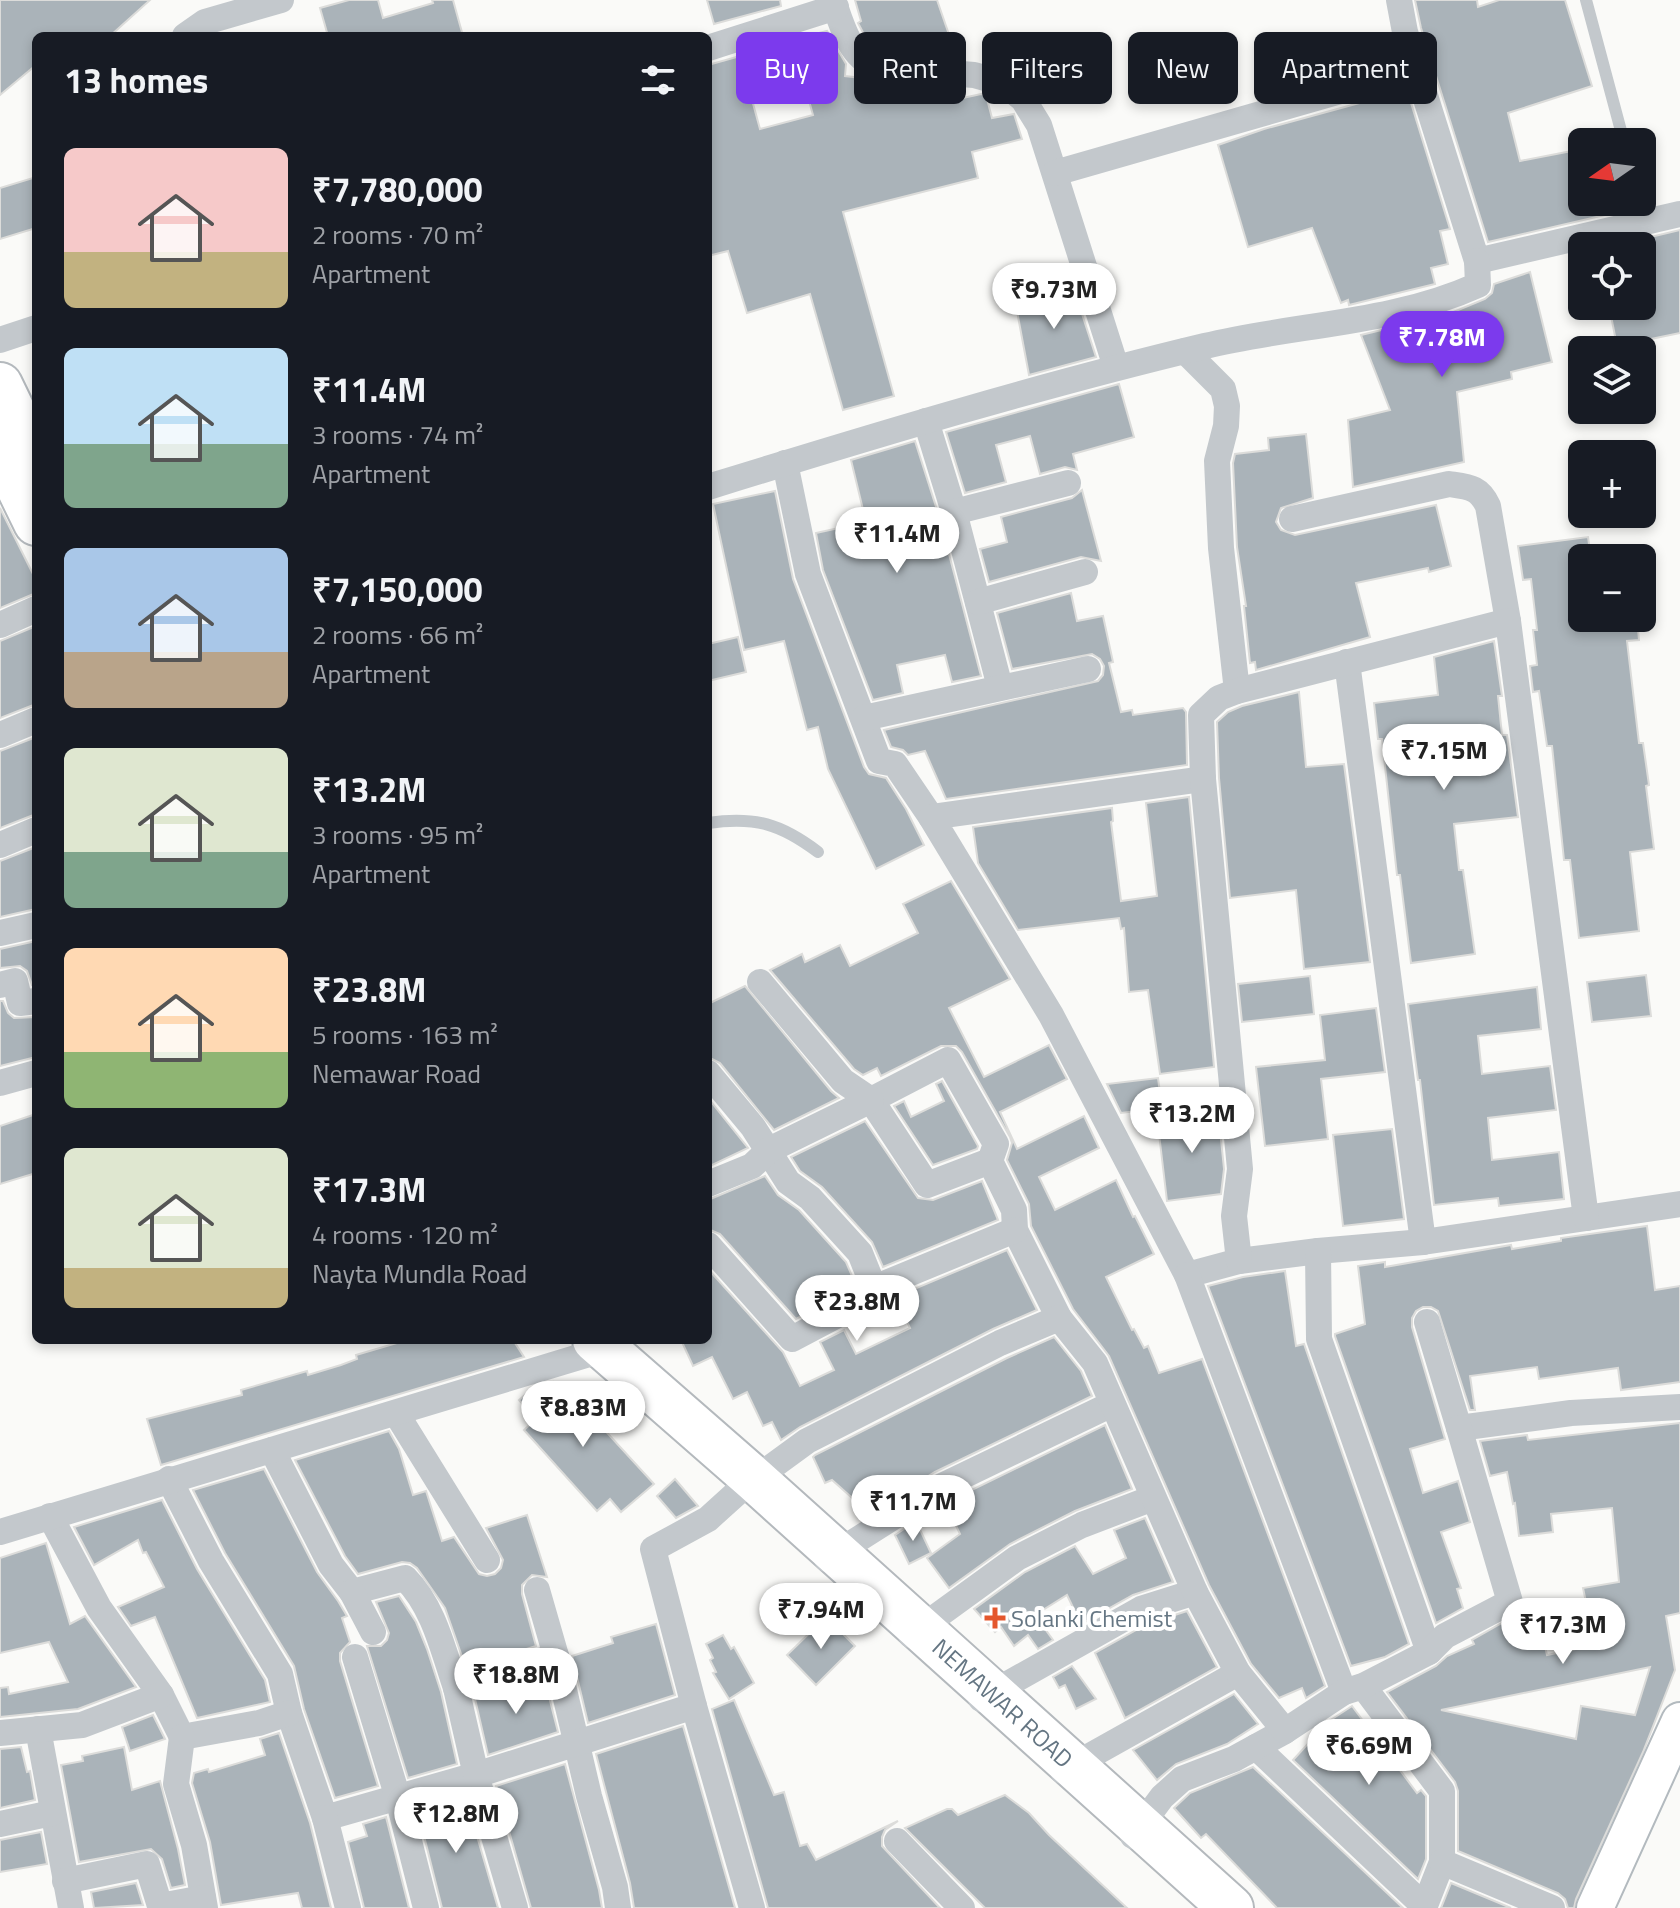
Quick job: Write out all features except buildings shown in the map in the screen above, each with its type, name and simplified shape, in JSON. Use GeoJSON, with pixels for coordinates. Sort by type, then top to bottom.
{"type":"FeatureCollection","features":[{"type":"Feature","properties":{"kind":"highway"},"geometry":{"type":"LineString","coordinates":[[0,385],[32,451]]}},
{"type":"Feature","properties":{"kind":"highway"},"geometry":{"type":"LineString","coordinates":[[0,449],[32,515]]}},
{"type":"Feature","properties":{"kind":"highway","name":"NEMAWAR ROAD"},"geometry":{"type":"LineString","coordinates":[[586,1345],[747,1484],[1135,1833],[1231,1908]]}},
{"type":"Feature","properties":{"kind":"highway","name":"NEMAWAR ROAD"},"geometry":{"type":"LineString","coordinates":[[1135,1833],[1204,1908]]}},
{"type":"Feature","properties":{"kind":"main road"},"geometry":{"type":"LineString","coordinates":[[1595,1908],[1680,1721]]}},
{"type":"Feature","properties":{"kind":"street"},"geometry":{"type":"LineString","coordinates":[[191,32],[205,22],[281,0]]}},
{"type":"Feature","properties":{"kind":"street"},"geometry":{"type":"LineString","coordinates":[[1399,0],[1407,32]]}},
{"type":"Feature","properties":{"kind":"street"},"geometry":{"type":"LineString","coordinates":[[712,47],[834,4],[850,44],[864,62],[876,67],[974,75],[1003,83],[1023,99],[1039,125],[1116,367]]}},
{"type":"Feature","properties":{"kind":"street"},"geometry":{"type":"LineString","coordinates":[[1055,173],[1295,104]]}},
{"type":"Feature","properties":{"kind":"street"},"geometry":{"type":"LineString","coordinates":[[712,486],[1116,367],[1185,351],[1349,322],[1444,300],[1478,285],[1477,261],[1428,104]]}},
{"type":"Feature","properties":{"kind":"street"},"geometry":{"type":"LineString","coordinates":[[1477,261],[1643,217],[1680,214]]}},
{"type":"Feature","properties":{"kind":"street"},"geometry":{"type":"LineString","coordinates":[[0,340],[32,329]]}},
{"type":"Feature","properties":{"kind":"street"},"geometry":{"type":"LineString","coordinates":[[1185,351],[1223,389],[1227,406],[1226,426],[1217,461],[1221,548],[1237,691]]}},
{"type":"Feature","properties":{"kind":"street"},"geometry":{"type":"LineString","coordinates":[[926,421],[954,512],[1000,687]]}},
{"type":"Feature","properties":{"kind":"street"},"geometry":{"type":"LineString","coordinates":[[785,463],[808,574],[879,761],[895,764],[931,817],[1051,1015],[1187,1275],[1354,1689],[1442,1791],[1442,1862],[1424,1908],[1256,1747]]}},
{"type":"Feature","properties":{"kind":"street"},"geometry":{"type":"LineString","coordinates":[[954,512],[1068,483]]}},
{"type":"Feature","properties":{"kind":"street"},"geometry":{"type":"LineString","coordinates":[[1292,519],[1449,484],[1470,487],[1483,494],[1488,506],[1508,621],[1586,1218]]}},
{"type":"Feature","properties":{"kind":"street"},"geometry":{"type":"LineString","coordinates":[[978,602],[1085,572]]}},
{"type":"Feature","properties":{"kind":"street"},"geometry":{"type":"LineString","coordinates":[[0,625],[32,611]]}},
{"type":"Feature","properties":{"kind":"street"},"geometry":{"type":"LineString","coordinates":[[1239,1261],[1234,1216],[1240,1169],[1203,779],[1201,715],[1219,698],[1237,691],[1508,621]]}},
{"type":"Feature","properties":{"kind":"street"},"geometry":{"type":"LineString","coordinates":[[1347,662],[1423,1242]]}},
{"type":"Feature","properties":{"kind":"street"},"geometry":{"type":"LineString","coordinates":[[864,718],[1088,669]]}},
{"type":"Feature","properties":{"kind":"street"},"geometry":{"type":"LineString","coordinates":[[0,735],[32,722]]}},
{"type":"Feature","properties":{"kind":"street"},"geometry":{"type":"LineString","coordinates":[[931,817],[1203,779]]}},
{"type":"Feature","properties":{"kind":"street"},"geometry":{"type":"LineString","coordinates":[[0,845],[32,832]]}},
{"type":"Feature","properties":{"kind":"street"},"geometry":{"type":"LineString","coordinates":[[0,933],[32,926]]}},
{"type":"Feature","properties":{"kind":"street"},"geometry":{"type":"LineString","coordinates":[[0,985],[15,981],[20,1003],[32,1002]]}},
{"type":"Feature","properties":{"kind":"street"},"geometry":{"type":"LineString","coordinates":[[760,982],[843,1081],[871,1100],[927,1185],[990,1161]]}},
{"type":"Feature","properties":{"kind":"street"},"geometry":{"type":"LineString","coordinates":[[712,1182],[752,1166],[769,1150],[948,1060],[996,1144],[990,1161],[1014,1210],[1015,1230],[1059,1318],[1095,1363],[1195,1592],[1238,1673],[1285,1731]]}},
{"type":"Feature","properties":{"kind":"street"},"geometry":{"type":"LineString","coordinates":[[0,1083],[32,1074]]}},
{"type":"Feature","properties":{"kind":"street"},"geometry":{"type":"LineString","coordinates":[[712,1077],[735,1103],[788,1182],[810,1198],[860,1253],[874,1288]]}},
{"type":"Feature","properties":{"kind":"street"},"geometry":{"type":"LineString","coordinates":[[1187,1275],[1239,1261],[1423,1242],[1680,1204]]}},
{"type":"Feature","properties":{"kind":"street"},"geometry":{"type":"LineString","coordinates":[[712,1249],[792,1339],[847,1310],[874,1288],[1015,1230]]}},
{"type":"Feature","properties":{"kind":"street"},"geometry":{"type":"LineString","coordinates":[[1318,1251],[1319,1339],[1429,1652]]}},
{"type":"Feature","properties":{"kind":"street"},"geometry":{"type":"LineString","coordinates":[[752,1908],[653,1549],[708,1519],[747,1484],[807,1441],[1000,1343],[1059,1318]]}},
{"type":"Feature","properties":{"kind":"street"},"geometry":{"type":"LineString","coordinates":[[1135,1833],[1162,1797],[1182,1779],[1234,1759],[1354,1689],[1429,1652],[1445,1636],[1510,1602],[1427,1322]]}},
{"type":"Feature","properties":{"kind":"street"},"geometry":{"type":"LineString","coordinates":[[0,1532],[396,1413],[586,1345]]}},
{"type":"Feature","properties":{"kind":"street"},"geometry":{"type":"LineString","coordinates":[[828,1558],[942,1486],[1112,1404]]}},
{"type":"Feature","properties":{"kind":"street"},"geometry":{"type":"LineString","coordinates":[[1459,1428],[1571,1413],[1680,1407]]}},
{"type":"Feature","properties":{"kind":"street"},"geometry":{"type":"LineString","coordinates":[[396,1413],[487,1560]]}},
{"type":"Feature","properties":{"kind":"street"},"geometry":{"type":"LineString","coordinates":[[272,1450],[331,1565],[352,1592],[373,1632]]}},
{"type":"Feature","properties":{"kind":"street"},"geometry":{"type":"LineString","coordinates":[[169,1479],[211,1561],[280,1674],[289,1713],[325,1818],[348,1908]]}},
{"type":"Feature","properties":{"kind":"street"},"geometry":{"type":"LineString","coordinates":[[912,1634],[1017,1558],[1082,1525],[1153,1498]]}},
{"type":"Feature","properties":{"kind":"street"},"geometry":{"type":"LineString","coordinates":[[50,1516],[99,1608],[161,1695],[182,1737],[176,1784],[194,1845],[204,1903],[160,1906],[147,1864],[65,1881]]}},
{"type":"Feature","properties":{"kind":"street"},"geometry":{"type":"LineString","coordinates":[[352,1592],[405,1578],[431,1615],[456,1688],[476,1775],[515,1908]]}},
{"type":"Feature","properties":{"kind":"street"},"geometry":{"type":"LineString","coordinates":[[537,1590],[618,1908]]}},
{"type":"Feature","properties":{"kind":"street"},"geometry":{"type":"LineString","coordinates":[[983,1698],[1141,1609],[1195,1592]]}},
{"type":"Feature","properties":{"kind":"street"},"geometry":{"type":"LineString","coordinates":[[456,1688],[556,1656]]}},
{"type":"Feature","properties":{"kind":"street"},"geometry":{"type":"LineString","coordinates":[[355,1657],[398,1798],[426,1908]]}},
{"type":"Feature","properties":{"kind":"street"},"geometry":{"type":"LineString","coordinates":[[1065,1770],[1238,1673]]}},
{"type":"Feature","properties":{"kind":"street"},"geometry":{"type":"LineString","coordinates":[[0,1733],[82,1725],[161,1695]]}},
{"type":"Feature","properties":{"kind":"street"},"geometry":{"type":"LineString","coordinates":[[325,1818],[476,1775],[694,1706]]}},
{"type":"Feature","properties":{"kind":"street"},"geometry":{"type":"LineString","coordinates":[[182,1737],[259,1723],[289,1713]]}},
{"type":"Feature","properties":{"kind":"street"},"geometry":{"type":"LineString","coordinates":[[38,1729],[71,1908]]}},
{"type":"Feature","properties":{"kind":"street"},"geometry":{"type":"LineString","coordinates":[[0,1824],[52,1813]]}},
{"type":"Feature","properties":{"kind":"street"},"geometry":{"type":"LineString","coordinates":[[897,1841],[962,1908]]}},
{"type":"Feature","properties":{"kind":"street"},"geometry":{"type":"LineString","coordinates":[[1442,1862],[1552,1908]]}},
{"type":"Feature","properties":{"kind":"lane"},"geometry":{"type":"LineString","coordinates":[[1586,0],[1620,128]]}},
{"type":"Feature","properties":{"kind":"lane"},"geometry":{"type":"LineString","coordinates":[[712,822],[728,820],[761,823],[792,833],[818,852]]}},
{"type":"Feature","properties":{"kind":"place","name":"Solanki Chemist"},"geometry":{"type":"Point","coordinates":[995,1618]}}]}
